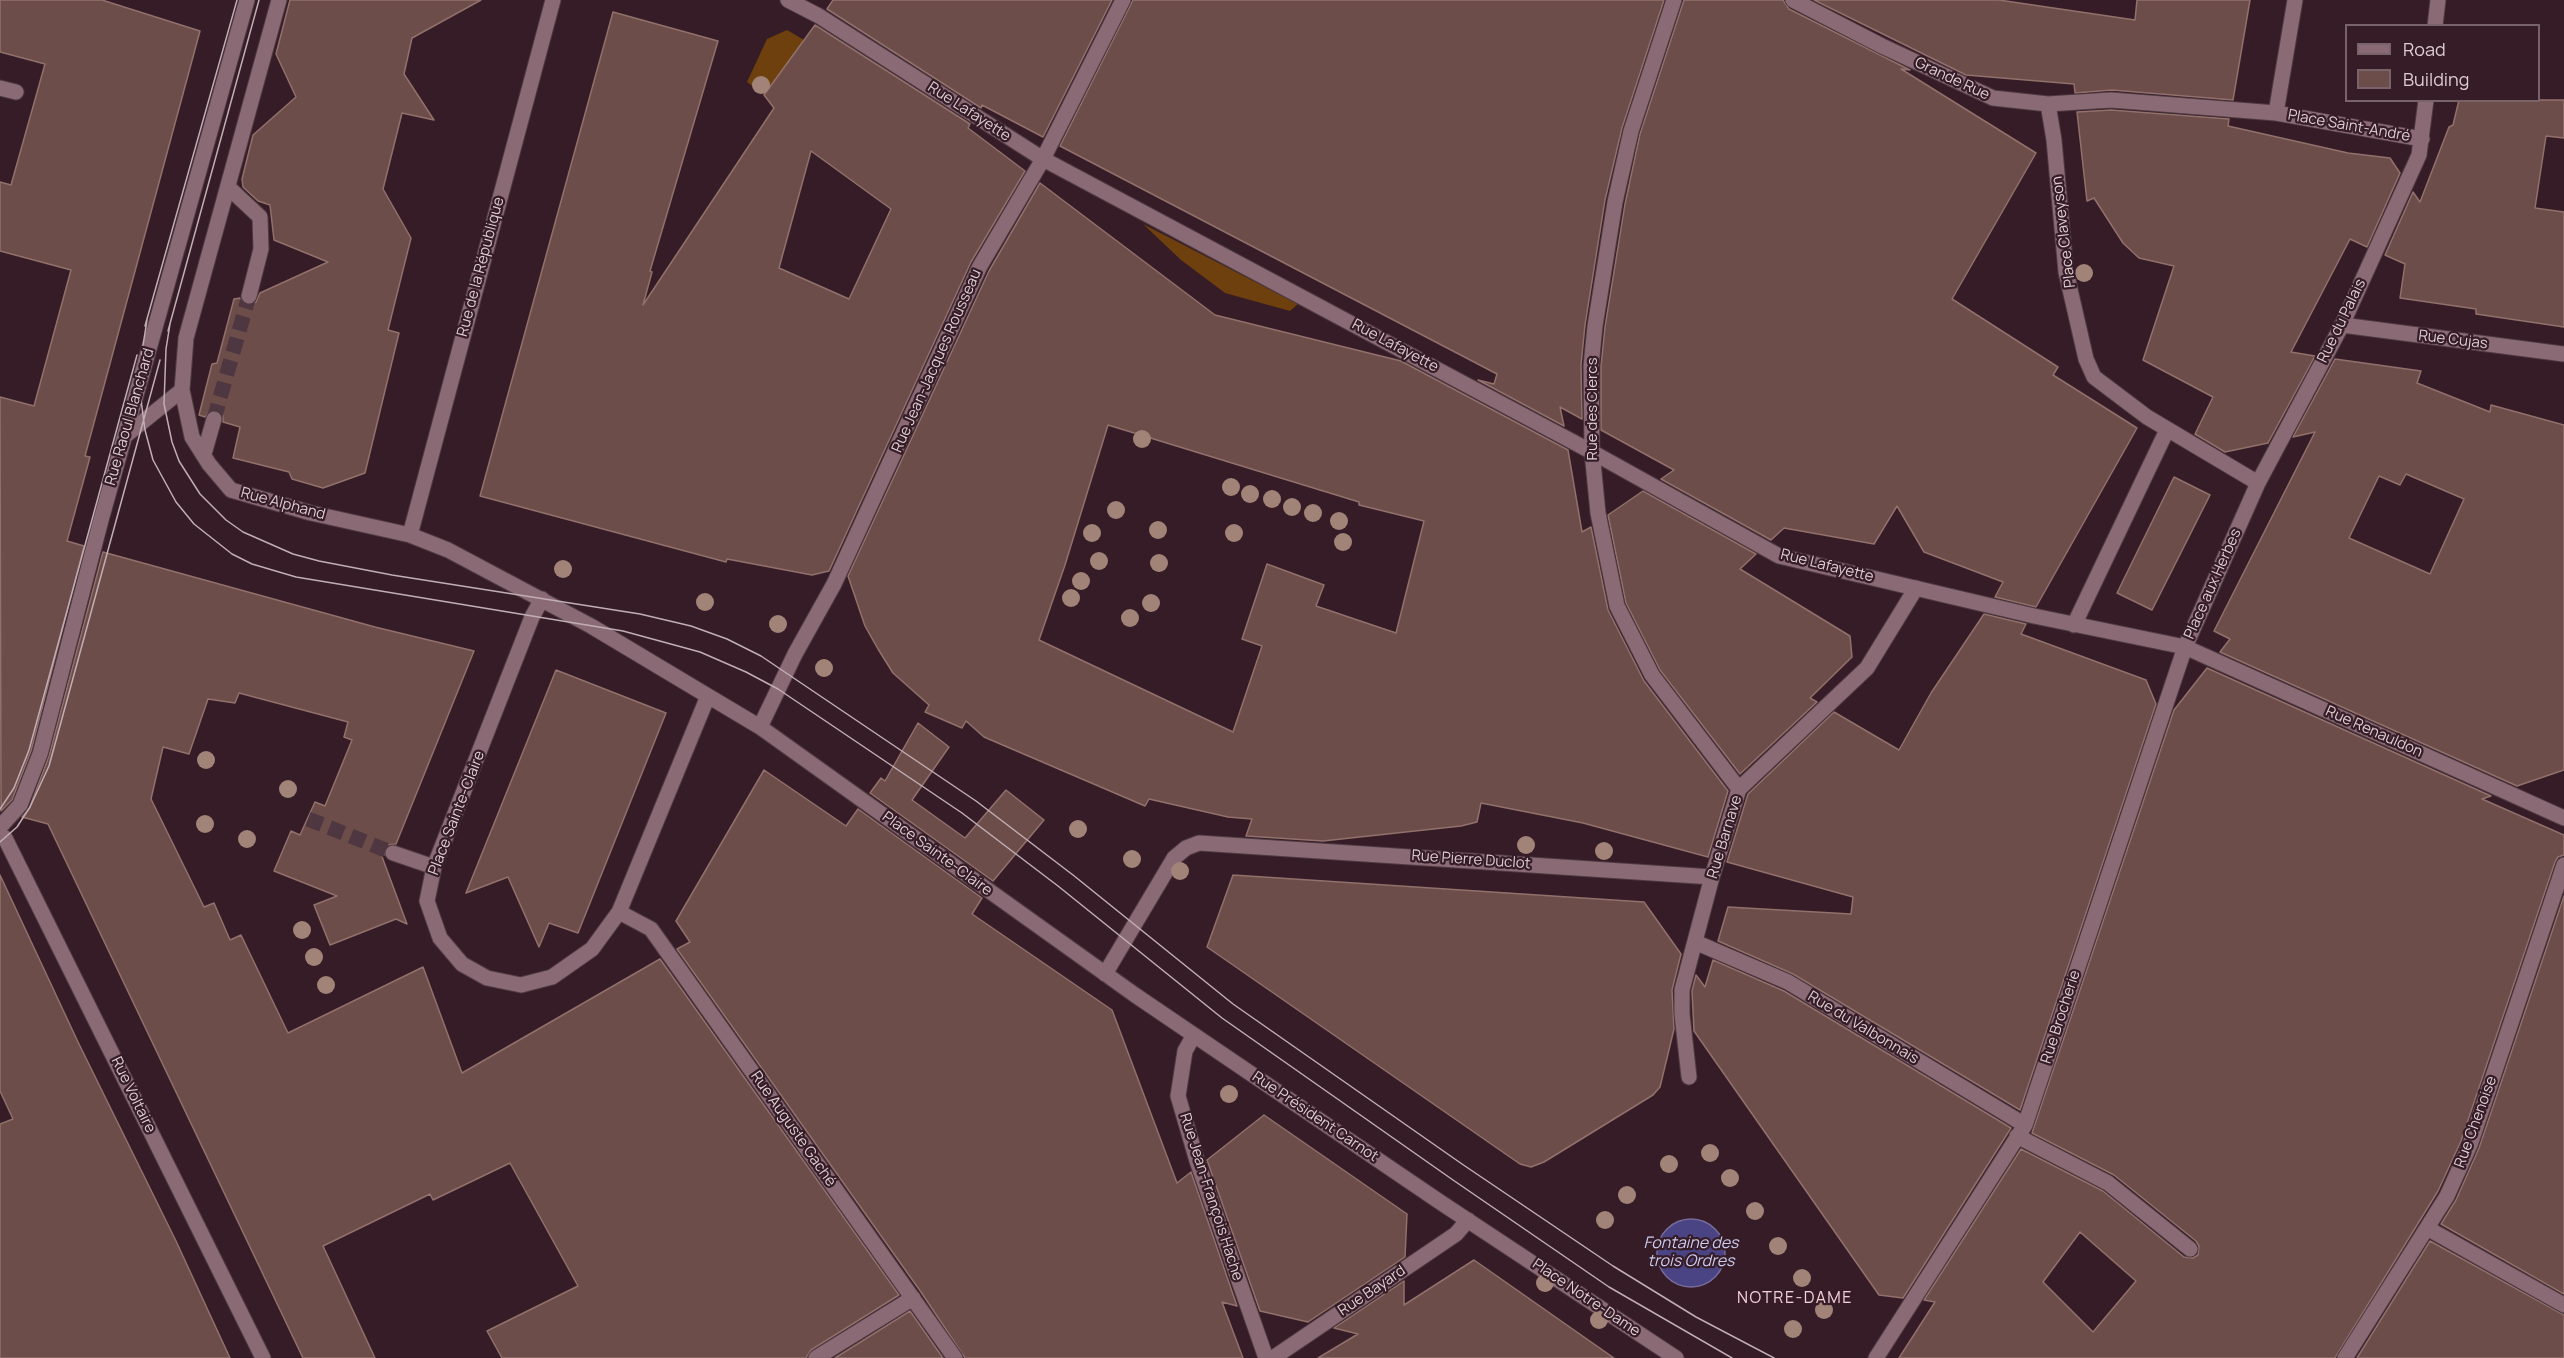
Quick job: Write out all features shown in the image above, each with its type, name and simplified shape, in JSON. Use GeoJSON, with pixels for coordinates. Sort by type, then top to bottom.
{"type":"FeatureCollection","features":[{"type":"Feature","properties":{"kind":"street","name":"Rue Raoul Blanchard"},"geometry":{"type":"LineString","coordinates":[[0,827],[20,805],[40,754],[125,436],[247,0]]}},
{"type":"Feature","properties":{"kind":"street"},"geometry":{"type":"LineString","coordinates":[[125,436],[182,390],[186,338],[279,0]]}},
{"type":"Feature","properties":{"kind":"street","name":"Rue de la République"},"geometry":{"type":"LineString","coordinates":[[410,535],[553,0]]}},
{"type":"Feature","properties":{"kind":"street","name":"Rue Lafayette"},"geometry":{"type":"LineString","coordinates":[[788,0],[819,16],[1043,159],[1592,452],[1779,556],[2034,616]]}},
{"type":"Feature","properties":{"kind":"street","name":"Rue Jean-Jacques Rousseau"},"geometry":{"type":"LineString","coordinates":[[760,727],[795,654],[834,584],[980,266],[1043,159],[1123,0]]}},
{"type":"Feature","properties":{"kind":"street","name":"Rue des Clercs"},"geometry":{"type":"LineString","coordinates":[[1674,0],[1631,130],[1615,202],[1595,326],[1591,366],[1592,452],[1598,513],[1617,606],[1652,675],[1739,789]]}},
{"type":"Feature","properties":{"kind":"street","name":"Grande Rue"},"geometry":{"type":"LineString","coordinates":[[1793,0],[1882,46],[1992,98],[2048,104],[2111,100],[2232,110]]}},
{"type":"Feature","properties":{"kind":"street","name":"Place Saint-André"},"geometry":{"type":"LineString","coordinates":[[2276,112],[2295,0]]}},
{"type":"Feature","properties":{"kind":"street"},"geometry":{"type":"LineString","coordinates":[[2435,24],[2438,0]]}},
{"type":"Feature","properties":{"kind":"street"},"geometry":{"type":"LineString","coordinates":[[0,88],[16,92]]}},
{"type":"Feature","properties":{"kind":"street","name":"Place Saint-André"},"geometry":{"type":"LineString","coordinates":[[2419,155],[2426,102]]}},
{"type":"Feature","properties":{"kind":"street","name":"Place Claveyson"},"geometry":{"type":"LineString","coordinates":[[2048,104],[2054,140],[2066,272],[2086,359],[2094,377],[2168,430],[2258,483]]}},
{"type":"Feature","properties":{"kind":"street","name":"Place Saint-André"},"geometry":{"type":"LineString","coordinates":[[2232,110],[2276,112],[2422,140]]}},
{"type":"Feature","properties":{"kind":"street","name":"Rue du Palais"},"geometry":{"type":"LineString","coordinates":[[2258,483],[2342,326],[2419,155]]}},
{"type":"Feature","properties":{"kind":"street"},"geometry":{"type":"LineString","coordinates":[[228,187],[260,217],[261,249],[249,296]]}},
{"type":"Feature","properties":{"kind":"street","name":"Rue Cujas"},"geometry":{"type":"LineString","coordinates":[[2342,326],[2564,354]]}},
{"type":"Feature","properties":{"kind":"street","name":"Rue Alphand"},"geometry":{"type":"LineString","coordinates":[[182,390],[192,437],[231,490],[311,513],[410,535]]}},
{"type":"Feature","properties":{"kind":"street"},"geometry":{"type":"LineString","coordinates":[[204,454],[214,419]]}},
{"type":"Feature","properties":{"kind":"street"},"geometry":{"type":"LineString","coordinates":[[2074,625],[2168,430]]}},
{"type":"Feature","properties":{"kind":"street","name":"Place aux Herbes"},"geometry":{"type":"LineString","coordinates":[[2034,616],[2185,647],[2258,483]]}},
{"type":"Feature","properties":{"kind":"street","name":"Place Sainte-Claire"},"geometry":{"type":"LineString","coordinates":[[410,535],[448,550],[542,599],[760,727],[1135,995]]}},
{"type":"Feature","properties":{"kind":"street","name":"Rue Barnave"},"geometry":{"type":"LineString","coordinates":[[1689,1077],[1682,1014],[1682,990],[1712,877],[1739,789],[1867,668],[1916,588]]}},
{"type":"Feature","properties":{"kind":"street","name":"Place Sainte-Claire"},"geometry":{"type":"LineString","coordinates":[[542,599],[532,617],[434,867],[427,902],[440,938],[462,964],[488,978],[521,985],[552,977],[592,950],[619,912],[708,696]]}},
{"type":"Feature","properties":{"kind":"street","name":"Rue Renauldon"},"geometry":{"type":"LineString","coordinates":[[2185,647],[2564,818]]}},
{"type":"Feature","properties":{"kind":"street","name":"Rue Brocherie"},"geometry":{"type":"LineString","coordinates":[[1876,1358],[2021,1130],[2185,647]]}},
{"type":"Feature","properties":{"kind":"street","name":"Rue Voltaire"},"geometry":{"type":"LineString","coordinates":[[0,835],[5,838],[263,1358]]}},
{"type":"Feature","properties":{"kind":"street","name":"Rue Pierre Duclot"},"geometry":{"type":"LineString","coordinates":[[1105,974],[1174,858],[1186,848],[1199,843],[1712,877]]}},
{"type":"Feature","properties":{"kind":"street"},"geometry":{"type":"LineString","coordinates":[[393,853],[434,867]]}},
{"type":"Feature","properties":{"kind":"street","name":"Rue Chenoise"},"geometry":{"type":"LineString","coordinates":[[2345,1358],[2447,1196],[2470,1145],[2564,865]]}},
{"type":"Feature","properties":{"kind":"street","name":"Rue Auguste Gaché"},"geometry":{"type":"LineString","coordinates":[[619,912],[651,929],[955,1358]]}},
{"type":"Feature","properties":{"kind":"street","name":"Rue du Valbonnais"},"geometry":{"type":"LineString","coordinates":[[1695,942],[1788,982],[2108,1183],[2190,1249]]}},
{"type":"Feature","properties":{"kind":"street","name":"Rue Président Carnot"},"geometry":{"type":"LineString","coordinates":[[1135,995],[1496,1238]]}},
{"type":"Feature","properties":{"kind":"street","name":"Rue Jean-François Hache"},"geometry":{"type":"LineString","coordinates":[[1194,1035],[1185,1052],[1178,1096],[1197,1161],[1266,1358]]}},
{"type":"Feature","properties":{"kind":"street","name":"Rue Bayard"},"geometry":{"type":"LineString","coordinates":[[1273,1358],[1456,1234],[1468,1220]]}},
{"type":"Feature","properties":{"kind":"street"},"geometry":{"type":"LineString","coordinates":[[2427,1228],[2564,1305]]}},
{"type":"Feature","properties":{"kind":"street","name":"Place Notre-Dame"},"geometry":{"type":"LineString","coordinates":[[1496,1238],[1676,1358]]}},
{"type":"Feature","properties":{"kind":"street"},"geometry":{"type":"LineString","coordinates":[[816,1358],[913,1298]]}},
{"type":"Feature","properties":{"kind":"shaded area"},"geometry":{"type":"Polygon","coordinates":[[[787,30],[804,40],[764,95],[747,82],[767,39],[787,30]]]}},
{"type":"Feature","properties":{"kind":"shaded area"},"geometry":{"type":"Polygon","coordinates":[[[1143,224],[1298,304],[1290,311],[1225,293],[1181,260],[1143,224]]]}},
{"type":"Feature","properties":{"kind":"water","name":"Fontaine des trois Ordres"},"geometry":{"type":"Polygon","coordinates":[[[1691,1219],[1704,1222],[1715,1229],[1722,1240],[1725,1253],[1722,1266],[1715,1277],[1704,1284],[1691,1287],[1678,1284],[1667,1277],[1660,1266],[1657,1253],[1660,1240],[1667,1229],[1678,1222],[1691,1219]]]}},
{"type":"Feature","properties":{"kind":"building"},"geometry":{"type":"Polygon","coordinates":[[[0,0],[102,0],[200,31],[85,456],[90,457],[67,541],[84,546],[31,751],[12,800],[1,811],[0,397],[34,406],[71,270],[0,251],[0,182],[11,185],[45,64],[0,52],[0,0]]]}},
{"type":"Feature","properties":{"kind":"building"},"geometry":{"type":"Polygon","coordinates":[[[290,0],[481,0],[412,38],[404,74],[434,120],[402,113],[383,189],[411,238],[388,330],[399,333],[365,473],[323,488],[292,479],[289,472],[233,458],[240,427],[223,422],[223,416],[217,410],[211,410],[205,417],[199,415],[212,364],[217,363],[234,299],[240,298],[243,303],[252,305],[260,293],[328,262],[274,240],[270,205],[258,201],[243,187],[242,179],[253,135],[296,97],[276,54],[290,0]]]}},
{"type":"Feature","properties":{"kind":"building"},"geometry":{"type":"Polygon","coordinates":[[[833,0],[1112,0],[1043,137],[982,105],[981,108],[827,9],[833,0]]]}},
{"type":"Feature","properties":{"kind":"building"},"geometry":{"type":"Polygon","coordinates":[[[1133,0],[1664,0],[1622,128],[1605,200],[1585,325],[1581,365],[1582,419],[1560,407],[1564,426],[1478,380],[1494,384],[1497,374],[1060,146],[1133,0]]]}},
{"type":"Feature","properties":{"kind":"building"},"geometry":{"type":"Polygon","coordinates":[[[1684,0],[1783,0],[1789,9],[1910,70],[1901,69],[2036,153],[1952,299],[2058,367],[2053,375],[2137,428],[2036,607],[1995,597],[2003,582],[1924,552],[1897,506],[1874,544],[1784,528],[1771,540],[1661,479],[1674,470],[1601,430],[1601,366],[1605,327],[1625,204],[1640,134],[1684,0]]]}},
{"type":"Feature","properties":{"kind":"building"},"geometry":{"type":"Polygon","coordinates":[[[1814,0],[1999,0],[2135,20],[2137,0],[2250,0],[2233,100],[2112,90],[2075,93],[2074,84],[1966,75],[1814,0]]]}},
{"type":"Feature","properties":{"kind":"building"},"geometry":{"type":"Polygon","coordinates":[[[613,12],[718,41],[650,271],[652,272],[643,305],[774,108],[764,95],[815,25],[970,124],[968,128],[1025,171],[971,262],[829,571],[812,575],[727,559],[726,562],[480,496],[613,12]],[[811,151],[779,268],[849,299],[891,209],[811,151]]]}},
{"type":"Feature","properties":{"kind":"building"},"geometry":{"type":"Polygon","coordinates":[[[2564,100],[2564,138],[2546,136],[2535,208],[2564,212],[2564,327],[2476,314],[2476,309],[2400,298],[2405,264],[2385,255],[2413,192],[2420,202],[2449,127],[2453,125],[2459,102],[2564,100]]]}},
{"type":"Feature","properties":{"kind":"building"},"geometry":{"type":"Polygon","coordinates":[[[2111,110],[2229,119],[2228,126],[2348,153],[2390,158],[2400,173],[2367,247],[2350,239],[2291,352],[2315,356],[2268,443],[2225,452],[2195,434],[2213,397],[2143,360],[2174,266],[2139,258],[2123,243],[2094,198],[2087,201],[2077,112],[2111,110]]]}},
{"type":"Feature","properties":{"kind":"building"},"geometry":{"type":"Polygon","coordinates":[[[1040,183],[1215,315],[1401,361],[1568,450],[1582,532],[1591,527],[1608,610],[1644,681],[1728,791],[1708,857],[1583,823],[1481,803],[1477,822],[1461,826],[1323,841],[1246,836],[1252,819],[1228,817],[1149,799],[1145,806],[984,737],[966,721],[962,728],[925,712],[929,705],[893,673],[878,649],[865,626],[848,576],[989,271],[1040,183]],[[1108,425],[1065,565],[1039,640],[1233,732],[1262,646],[1242,639],[1267,564],[1324,585],[1316,606],[1396,633],[1424,521],[1359,505],[1359,502],[1108,425]]]}},
{"type":"Feature","properties":{"kind":"building"},"geometry":{"type":"Polygon","coordinates":[[[2335,359],[2421,371],[2417,383],[2490,412],[2491,405],[2564,425],[2564,770],[2517,786],[2220,652],[2230,639],[2214,631],[2315,432],[2293,437],[2335,359]],[[2406,474],[2400,485],[2379,476],[2349,538],[2430,574],[2464,499],[2406,474]]]}},
{"type":"Feature","properties":{"kind":"building"},"geometry":{"type":"Polygon","coordinates":[[[2174,477],[2210,495],[2152,610],[2117,593],[2174,477]]]}},
{"type":"Feature","properties":{"kind":"building"},"geometry":{"type":"Polygon","coordinates":[[[1643,491],[1756,554],[1740,569],[1850,636],[1852,657],[1810,698],[1817,702],[1740,774],[1660,670],[1626,603],[1608,515],[1643,491]]]}},
{"type":"Feature","properties":{"kind":"building"},"geometry":{"type":"Polygon","coordinates":[[[103,552],[375,627],[474,651],[396,844],[387,845],[384,855],[381,854],[407,924],[396,919],[330,945],[314,905],[337,896],[274,871],[291,831],[300,835],[315,802],[325,806],[352,740],[344,737],[348,722],[239,693],[235,703],[208,699],[189,754],[163,747],[151,799],[204,907],[214,903],[230,940],[241,935],[288,1033],[423,967],[462,1073],[660,959],[899,1295],[811,1350],[806,1358],[502,1358],[487,1331],[578,1286],[510,1163],[433,1200],[430,1194],[323,1246],[375,1358],[303,1358],[48,824],[22,817],[29,809],[49,756],[103,552]]]}},
{"type":"Feature","properties":{"kind":"building"},"geometry":{"type":"Polygon","coordinates":[[[1984,614],[2026,624],[2021,634],[2146,680],[2156,704],[2020,1110],[1793,974],[1718,941],[1728,907],[1851,914],[1853,897],[1727,862],[1748,794],[1834,712],[1899,750],[1931,693],[1984,614]]]}},
{"type":"Feature","properties":{"kind":"building"},"geometry":{"type":"Polygon","coordinates":[[[2207,668],[2491,796],[2482,799],[2564,835],[2564,855],[2558,857],[2555,862],[2461,1141],[2438,1191],[2335,1358],[1899,1358],[1935,1302],[1924,1300],[2021,1149],[2103,1191],[2184,1257],[2193,1258],[2198,1255],[2199,1246],[2196,1241],[2114,1175],[2032,1133],[2174,710],[2207,668]],[[2080,1232],[2043,1282],[2093,1332],[2136,1281],[2080,1232]]]}},
{"type":"Feature","properties":{"kind":"building"},"geometry":{"type":"Polygon","coordinates":[[[556,670],[666,713],[578,933],[549,923],[539,947],[508,877],[466,893],[556,670]]]}},
{"type":"Feature","properties":{"kind":"building"},"geometry":{"type":"Polygon","coordinates":[[[918,723],[949,747],[912,800],[965,838],[1006,790],[1044,820],[993,881],[870,793],[881,778],[885,781],[918,723]]]}},
{"type":"Feature","properties":{"kind":"building"},"geometry":{"type":"Polygon","coordinates":[[[764,770],[846,826],[858,809],[982,898],[972,914],[1112,1010],[1177,1183],[1191,1172],[1237,1306],[1222,1302],[1243,1358],[965,1358],[921,1292],[677,949],[690,942],[676,921],[764,770]]]}},
{"type":"Feature","properties":{"kind":"building"},"geometry":{"type":"Polygon","coordinates":[[[0,875],[230,1358],[0,1358],[0,1124],[13,1119],[0,1091],[0,875]]]}},
{"type":"Feature","properties":{"kind":"building"},"geometry":{"type":"Polygon","coordinates":[[[1233,875],[1644,902],[1681,954],[1672,990],[1674,1029],[1660,1087],[1653,1095],[1544,1162],[1531,1167],[1520,1164],[1207,947],[1233,875]]]}},
{"type":"Feature","properties":{"kind":"building"},"geometry":{"type":"Polygon","coordinates":[[[2564,896],[2564,1294],[2441,1224],[2456,1200],[2479,1148],[2564,896]]]}},
{"type":"Feature","properties":{"kind":"building"},"geometry":{"type":"Polygon","coordinates":[[[1713,960],[1784,991],[2011,1128],[1903,1298],[1879,1295],[1694,1031],[1692,991],[1696,975],[1705,987],[1713,960]]]}},
{"type":"Feature","properties":{"kind":"building"},"geometry":{"type":"Polygon","coordinates":[[[1264,1115],[1407,1214],[1405,1257],[1308,1322],[1260,1311],[1207,1160],[1264,1115]]]}},
{"type":"Feature","properties":{"kind":"building"},"geometry":{"type":"Polygon","coordinates":[[[2430,1241],[2564,1315],[2564,1358],[2357,1358],[2430,1241]]]}},
{"type":"Feature","properties":{"kind":"building"},"geometry":{"type":"Polygon","coordinates":[[[1474,1260],[1614,1358],[1318,1358],[1358,1334],[1334,1328],[1404,1281],[1404,1305],[1474,1260]]]}},
{"type":"Feature","properties":{"kind":"building"},"geometry":{"type":"Polygon","coordinates":[[[910,1311],[943,1358],[835,1358],[910,1311]]]}},
{"type":"Feature","properties":{"kind":"tunnel"},"geometry":{"type":"LineString","coordinates":[[214,419],[249,296]]}},
{"type":"Feature","properties":{"kind":"tunnel"},"geometry":{"type":"LineString","coordinates":[[308,819],[393,853]]}},
{"type":"Feature","properties":{"kind":"tram line"},"geometry":{"type":"LineString","coordinates":[[145,326],[237,0]]}},
{"type":"Feature","properties":{"kind":"tram line"},"geometry":{"type":"LineString","coordinates":[[168,331],[259,0]]}},
{"type":"Feature","properties":{"kind":"tram line"},"geometry":{"type":"LineString","coordinates":[[147,320],[142,352],[141,400],[145,430],[153,460],[176,502],[194,524],[232,554],[252,564],[296,577],[623,631],[700,652],[778,689],[962,813],[1058,886],[1222,1018],[1453,1180],[1609,1287],[1732,1358]]}},
{"type":"Feature","properties":{"kind":"tram line"},"geometry":{"type":"LineString","coordinates":[[170,324],[166,349],[164,404],[172,442],[179,461],[200,494],[226,520],[243,532],[293,554],[319,561],[392,575],[640,614],[691,626],[727,639],[761,656],[976,801],[1073,875],[1233,1004],[1462,1164],[1613,1266],[1696,1317],[1774,1358]]}},
{"type":"Feature","properties":{"kind":"tram line"},"geometry":{"type":"LineString","coordinates":[[0,809],[14,788],[29,750],[137,355]]}},
{"type":"Feature","properties":{"kind":"tram line"},"geometry":{"type":"LineString","coordinates":[[0,842],[17,827],[30,807],[49,766],[160,360]]}},
{"type":"Feature","properties":{"kind":"district","name":"NOTRE-DAME"},"geometry":{"type":"Point","coordinates":[1795,1299]}}]}
